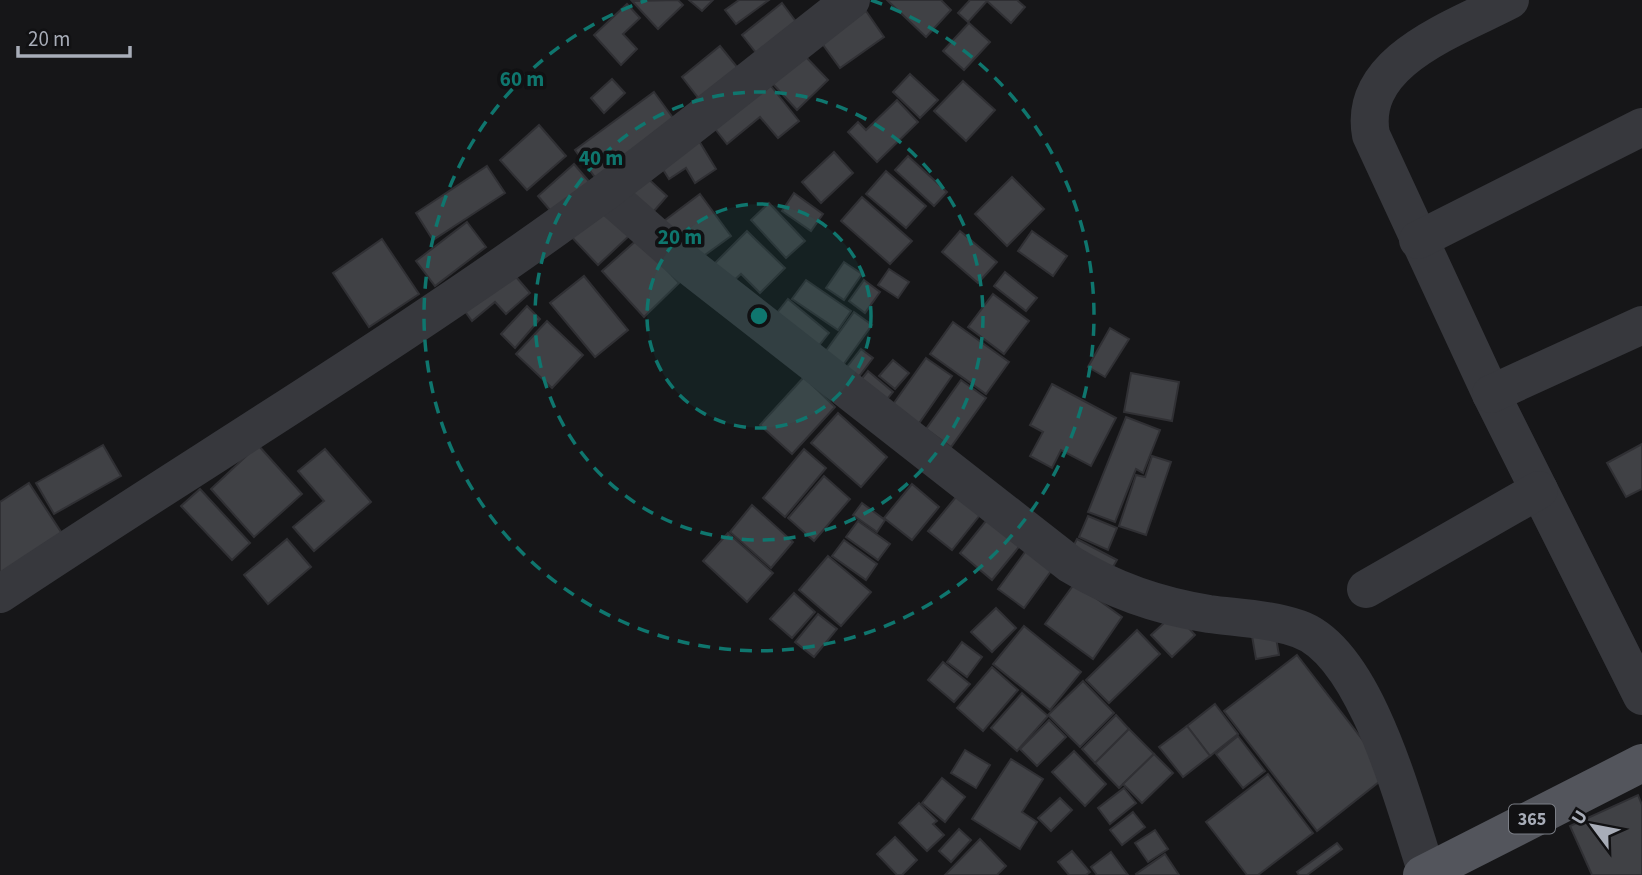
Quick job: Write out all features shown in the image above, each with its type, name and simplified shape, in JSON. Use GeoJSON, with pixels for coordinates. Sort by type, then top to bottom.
{"type":"FeatureCollection","features":[{"type":"Feature","properties":{"kind":"main road","name":"365"},"geometry":{"type":"LineString","coordinates":[[1444,870],[1642,763]]}},
{"type":"Feature","properties":{"kind":"street"},"geometry":{"type":"LineString","coordinates":[[0,594],[159,488],[318,389],[605,192],[852,0]]}},
{"type":"Feature","properties":{"kind":"street"},"geometry":{"type":"LineString","coordinates":[[1510,0],[1399,62],[1380,83],[1369,106],[1369,124],[1375,146],[1491,394],[1642,696]]}},
{"type":"Feature","properties":{"kind":"street"},"geometry":{"type":"LineString","coordinates":[[1418,240],[1642,127]]}},
{"type":"Feature","properties":{"kind":"street"},"geometry":{"type":"LineString","coordinates":[[605,192],[688,265],[1078,569],[1113,589],[1150,602],[1287,626],[1323,642],[1341,663],[1365,703],[1444,870]]}},
{"type":"Feature","properties":{"kind":"street"},"geometry":{"type":"LineString","coordinates":[[1491,394],[1642,325]]}},
{"type":"Feature","properties":{"kind":"street"},"geometry":{"type":"LineString","coordinates":[[1366,589],[1539,490]]}},
{"type":"Feature","properties":{"kind":"building"},"geometry":{"type":"Polygon","coordinates":[[[678,0],[683,5],[658,29],[632,1],[678,0]]]}},
{"type":"Feature","properties":{"kind":"building"},"geometry":{"type":"Polygon","coordinates":[[[689,0],[713,0],[702,11],[689,0]]]}},
{"type":"Feature","properties":{"kind":"building"},"geometry":{"type":"Polygon","coordinates":[[[739,0],[769,0],[736,24],[725,10],[739,0]]]}},
{"type":"Feature","properties":{"kind":"building"},"geometry":{"type":"Polygon","coordinates":[[[887,0],[941,0],[951,10],[926,37],[887,0]]]}},
{"type":"Feature","properties":{"kind":"building"},"geometry":{"type":"Polygon","coordinates":[[[970,0],[1017,0],[1025,7],[1011,23],[987,1],[968,22],[958,13],[970,0]]]}},
{"type":"Feature","properties":{"kind":"building"},"geometry":{"type":"Polygon","coordinates":[[[782,3],[800,27],[761,59],[742,35],[782,3]]]}},
{"type":"Feature","properties":{"kind":"building"},"geometry":{"type":"Polygon","coordinates":[[[627,4],[640,18],[623,34],[637,49],[621,65],[594,35],[627,4]]]}},
{"type":"Feature","properties":{"kind":"building"},"geometry":{"type":"Polygon","coordinates":[[[866,11],[884,37],[840,68],[821,42],[866,11]]]}},
{"type":"Feature","properties":{"kind":"building"},"geometry":{"type":"Polygon","coordinates":[[[969,23],[990,42],[964,70],[943,51],[969,23]]]}},
{"type":"Feature","properties":{"kind":"building"},"geometry":{"type":"Polygon","coordinates":[[[720,46],[742,73],[703,104],[682,77],[720,46]]]}},
{"type":"Feature","properties":{"kind":"building"},"geometry":{"type":"Polygon","coordinates":[[[804,55],[828,80],[797,110],[773,84],[804,55]]]}},
{"type":"Feature","properties":{"kind":"building"},"geometry":{"type":"Polygon","coordinates":[[[910,74],[938,100],[920,118],[893,92],[910,74]]]}},
{"type":"Feature","properties":{"kind":"building"},"geometry":{"type":"Polygon","coordinates":[[[612,79],[625,93],[604,113],[591,98],[612,79]]]}},
{"type":"Feature","properties":{"kind":"building"},"geometry":{"type":"Polygon","coordinates":[[[767,81],[799,121],[778,138],[760,117],[727,144],[712,125],[767,81]]]}},
{"type":"Feature","properties":{"kind":"building"},"geometry":{"type":"Polygon","coordinates":[[[963,81],[995,110],[966,141],[934,111],[963,81]]]}},
{"type":"Feature","properties":{"kind":"building"},"geometry":{"type":"Polygon","coordinates":[[[654,92],[676,122],[597,180],[575,150],[654,92]]]}},
{"type":"Feature","properties":{"kind":"building"},"geometry":{"type":"Polygon","coordinates":[[[897,100],[918,122],[877,162],[848,132],[858,122],[866,130],[897,100]]]}},
{"type":"Feature","properties":{"kind":"building"},"geometry":{"type":"Polygon","coordinates":[[[539,125],[566,156],[527,190],[500,160],[539,125]]]}},
{"type":"Feature","properties":{"kind":"building"},"geometry":{"type":"Polygon","coordinates":[[[696,136],[716,169],[695,183],[686,168],[669,179],[657,160],[696,136]]]}},
{"type":"Feature","properties":{"kind":"building"},"geometry":{"type":"Polygon","coordinates":[[[834,152],[853,173],[821,203],[802,182],[834,152]]]}},
{"type":"Feature","properties":{"kind":"building"},"geometry":{"type":"Polygon","coordinates":[[[908,156],[947,192],[934,206],[895,170],[908,156]]]}},
{"type":"Feature","properties":{"kind":"building"},"geometry":{"type":"Polygon","coordinates":[[[574,164],[592,185],[555,216],[538,196],[574,164]]]}},
{"type":"Feature","properties":{"kind":"building"},"geometry":{"type":"Polygon","coordinates":[[[487,166],[505,193],[433,240],[416,213],[487,166]]]}},
{"type":"Feature","properties":{"kind":"building"},"geometry":{"type":"Polygon","coordinates":[[[886,171],[926,206],[906,228],[866,194],[886,171]]]}},
{"type":"Feature","properties":{"kind":"building"},"geometry":{"type":"Polygon","coordinates":[[[643,174],[667,196],[647,219],[622,196],[643,174]]]}},
{"type":"Feature","properties":{"kind":"building"},"geometry":{"type":"Polygon","coordinates":[[[1012,177],[1044,209],[1007,246],[975,214],[1012,177]]]}},
{"type":"Feature","properties":{"kind":"building"},"geometry":{"type":"Polygon","coordinates":[[[794,193],[823,214],[811,231],[782,211],[794,193]]]}},
{"type":"Feature","properties":{"kind":"building"},"geometry":{"type":"Polygon","coordinates":[[[700,194],[731,236],[694,263],[664,221],[700,194]]]}},
{"type":"Feature","properties":{"kind":"building"},"geometry":{"type":"Polygon","coordinates":[[[862,197],[912,241],[890,264],[841,221],[862,197]]]}},
{"type":"Feature","properties":{"kind":"building"},"geometry":{"type":"Polygon","coordinates":[[[600,200],[631,234],[598,265],[566,231],[600,200]]]}},
{"type":"Feature","properties":{"kind":"building"},"geometry":{"type":"Polygon","coordinates":[[[769,203],[805,241],[786,258],[751,220],[769,203]]]}},
{"type":"Feature","properties":{"kind":"building"},"geometry":{"type":"Polygon","coordinates":[[[467,222],[486,247],[435,286],[416,261],[467,222]]]}},
{"type":"Feature","properties":{"kind":"building"},"geometry":{"type":"Polygon","coordinates":[[[747,231],[785,268],[760,293],[741,274],[731,283],[713,265],[747,231]]]}},
{"type":"Feature","properties":{"kind":"building"},"geometry":{"type":"Polygon","coordinates":[[[960,231],[997,262],[978,283],[942,252],[960,231]]]}},
{"type":"Feature","properties":{"kind":"building"},"geometry":{"type":"Polygon","coordinates":[[[1032,231],[1067,256],[1053,276],[1018,251],[1032,231]]]}},
{"type":"Feature","properties":{"kind":"building"},"geometry":{"type":"Polygon","coordinates":[[[382,239],[419,294],[369,327],[333,273],[382,239]]]}},
{"type":"Feature","properties":{"kind":"building"},"geometry":{"type":"Polygon","coordinates":[[[638,239],[679,283],[644,317],[602,271],[638,239]]]}},
{"type":"Feature","properties":{"kind":"building"},"geometry":{"type":"Polygon","coordinates":[[[844,262],[862,274],[844,300],[826,288],[844,262]]]}},
{"type":"Feature","properties":{"kind":"building"},"geometry":{"type":"Polygon","coordinates":[[[889,269],[909,282],[898,298],[878,285],[889,269]]]}},
{"type":"Feature","properties":{"kind":"building"},"geometry":{"type":"Polygon","coordinates":[[[510,270],[530,293],[506,314],[495,302],[472,321],[464,310],[510,270]]]}},
{"type":"Feature","properties":{"kind":"building"},"geometry":{"type":"Polygon","coordinates":[[[1005,272],[1037,298],[1026,311],[994,286],[1005,272]]]}},
{"type":"Feature","properties":{"kind":"building"},"geometry":{"type":"Polygon","coordinates":[[[584,276],[628,330],[595,357],[550,303],[584,276]]]}},
{"type":"Feature","properties":{"kind":"building"},"geometry":{"type":"Polygon","coordinates":[[[806,280],[851,311],[838,330],[792,299],[806,280]]]}},
{"type":"Feature","properties":{"kind":"building"},"geometry":{"type":"Polygon","coordinates":[[[864,280],[880,292],[865,313],[849,301],[864,280]]]}},
{"type":"Feature","properties":{"kind":"building"},"geometry":{"type":"Polygon","coordinates":[[[993,294],[1029,321],[1004,354],[968,327],[993,294]]]}},
{"type":"Feature","properties":{"kind":"building"},"geometry":{"type":"Polygon","coordinates":[[[788,299],[829,333],[817,348],[776,314],[788,299]]]}},
{"type":"Feature","properties":{"kind":"building"},"geometry":{"type":"Polygon","coordinates":[[[527,306],[540,319],[515,348],[501,334],[527,306]]]}},
{"type":"Feature","properties":{"kind":"building"},"geometry":{"type":"Polygon","coordinates":[[[854,312],[872,325],[838,372],[820,359],[854,312]]]}},
{"type":"Feature","properties":{"kind":"building"},"geometry":{"type":"Polygon","coordinates":[[[547,321],[583,355],[552,388],[516,354],[547,321]]]}},
{"type":"Feature","properties":{"kind":"building"},"geometry":{"type":"Polygon","coordinates":[[[953,322],[1009,362],[986,394],[930,354],[953,322]]]}},
{"type":"Feature","properties":{"kind":"building"},"geometry":{"type":"Polygon","coordinates":[[[1110,328],[1129,339],[1105,377],[1088,367],[1110,328]]]}},
{"type":"Feature","properties":{"kind":"building"},"geometry":{"type":"Polygon","coordinates":[[[861,349],[873,358],[851,387],[839,377],[861,349]]]}},
{"type":"Feature","properties":{"kind":"building"},"geometry":{"type":"Polygon","coordinates":[[[926,358],[952,376],[915,429],[889,410],[926,358]]]}},
{"type":"Feature","properties":{"kind":"building"},"geometry":{"type":"Polygon","coordinates":[[[893,360],[909,373],[895,389],[879,376],[893,360]]]}},
{"type":"Feature","properties":{"kind":"building"},"geometry":{"type":"Polygon","coordinates":[[[868,371],[893,392],[879,409],[854,388],[868,371]]]}},
{"type":"Feature","properties":{"kind":"building"},"geometry":{"type":"Polygon","coordinates":[[[1131,373],[1179,382],[1172,421],[1124,412],[1131,373]]]}},
{"type":"Feature","properties":{"kind":"building"},"geometry":{"type":"Polygon","coordinates":[[[804,377],[835,407],[792,454],[760,425],[804,377]]]}},
{"type":"Feature","properties":{"kind":"building"},"geometry":{"type":"Polygon","coordinates":[[[961,380],[986,398],[951,447],[926,429],[961,380]]]}},
{"type":"Feature","properties":{"kind":"building"},"geometry":{"type":"Polygon","coordinates":[[[1052,384],[1116,418],[1091,466],[1061,450],[1052,468],[1030,456],[1043,432],[1030,425],[1052,384]]]}},
{"type":"Feature","properties":{"kind":"building"},"geometry":{"type":"Polygon","coordinates":[[[838,413],[887,457],[861,487],[811,443],[838,413]]]}},
{"type":"Feature","properties":{"kind":"building"},"geometry":{"type":"Polygon","coordinates":[[[1126,417],[1160,430],[1143,473],[1136,469],[1115,522],[1088,512],[1126,417]]]}},
{"type":"Feature","properties":{"kind":"building"},"geometry":{"type":"Polygon","coordinates":[[[1642,444],[1642,489],[1626,497],[1607,463],[1642,444]]]}},
{"type":"Feature","properties":{"kind":"building"},"geometry":{"type":"Polygon","coordinates":[[[103,445],[121,476],[54,514],[36,483],[103,445]]]}},
{"type":"Feature","properties":{"kind":"building"},"geometry":{"type":"Polygon","coordinates":[[[258,445],[302,494],[254,537],[211,489],[258,445]]]}},
{"type":"Feature","properties":{"kind":"building"},"geometry":{"type":"Polygon","coordinates":[[[325,449],[371,502],[314,551],[293,527],[324,501],[298,471],[325,449]]]}},
{"type":"Feature","properties":{"kind":"building"},"geometry":{"type":"Polygon","coordinates":[[[804,449],[826,468],[785,517],[763,498],[804,449]]]}},
{"type":"Feature","properties":{"kind":"building"},"geometry":{"type":"Polygon","coordinates":[[[1152,456],[1171,462],[1146,535],[1119,526],[1136,475],[1145,477],[1152,456]]]}},
{"type":"Feature","properties":{"kind":"building"},"geometry":{"type":"Polygon","coordinates":[[[824,476],[850,499],[814,541],[788,518],[824,476]]]}},
{"type":"Feature","properties":{"kind":"building"},"geometry":{"type":"Polygon","coordinates":[[[29,483],[65,538],[0,580],[0,502],[29,483]]]}},
{"type":"Feature","properties":{"kind":"building"},"geometry":{"type":"Polygon","coordinates":[[[912,484],[939,507],[912,540],[884,518],[912,484]]]}},
{"type":"Feature","properties":{"kind":"building"},"geometry":{"type":"Polygon","coordinates":[[[200,489],[250,543],[232,560],[181,506],[200,489]]]}},
{"type":"Feature","properties":{"kind":"building"},"geometry":{"type":"Polygon","coordinates":[[[961,491],[984,510],[952,550],[928,531],[961,491]]]}},
{"type":"Feature","properties":{"kind":"building"},"geometry":{"type":"Polygon","coordinates":[[[862,503],[885,520],[877,532],[853,515],[862,503]]]}},
{"type":"Feature","properties":{"kind":"building"},"geometry":{"type":"Polygon","coordinates":[[[752,505],[793,542],[771,568],[730,532],[752,505]]]}},
{"type":"Feature","properties":{"kind":"building"},"geometry":{"type":"Polygon","coordinates":[[[994,511],[1027,537],[992,580],[960,553],[994,511]]]}},
{"type":"Feature","properties":{"kind":"building"},"geometry":{"type":"Polygon","coordinates":[[[1088,516],[1117,528],[1108,550],[1079,537],[1088,516]]]}},
{"type":"Feature","properties":{"kind":"building"},"geometry":{"type":"Polygon","coordinates":[[[858,521],[890,544],[878,560],[846,537],[858,521]]]}},
{"type":"Feature","properties":{"kind":"building"},"geometry":{"type":"Polygon","coordinates":[[[728,533],[773,573],[747,602],[703,561],[728,533]]]}},
{"type":"Feature","properties":{"kind":"building"},"geometry":{"type":"Polygon","coordinates":[[[287,539],[311,567],[268,604],[244,575],[287,539]]]}},
{"type":"Feature","properties":{"kind":"building"},"geometry":{"type":"Polygon","coordinates":[[[1077,539],[1117,560],[1107,577],[1068,556],[1077,539]]]}},
{"type":"Feature","properties":{"kind":"building"},"geometry":{"type":"Polygon","coordinates":[[[844,540],[877,564],[866,580],[832,556],[844,540]]]}},
{"type":"Feature","properties":{"kind":"building"},"geometry":{"type":"Polygon","coordinates":[[[1028,548],[1054,567],[1024,608],[998,589],[1028,548]]]}},
{"type":"Feature","properties":{"kind":"building"},"geometry":{"type":"Polygon","coordinates":[[[828,556],[871,592],[841,626],[799,590],[828,556]]]}},
{"type":"Feature","properties":{"kind":"building"},"geometry":{"type":"Polygon","coordinates":[[[1075,583],[1122,617],[1093,659],[1045,624],[1075,583]]]}},
{"type":"Feature","properties":{"kind":"building"},"geometry":{"type":"Polygon","coordinates":[[[794,593],[815,612],[792,638],[770,619],[794,593]]]}},
{"type":"Feature","properties":{"kind":"building"},"geometry":{"type":"Polygon","coordinates":[[[996,608],[1016,628],[992,652],[971,632],[996,608]]]}},
{"type":"Feature","properties":{"kind":"building"},"geometry":{"type":"Polygon","coordinates":[[[1175,613],[1195,635],[1172,657],[1151,635],[1175,613]]]}},
{"type":"Feature","properties":{"kind":"building"},"geometry":{"type":"Polygon","coordinates":[[[818,614],[837,629],[814,657],[795,642],[818,614]]]}},
{"type":"Feature","properties":{"kind":"building"},"geometry":{"type":"Polygon","coordinates":[[[1024,626],[1081,672],[1050,710],[993,664],[1024,626]]]}},
{"type":"Feature","properties":{"kind":"building"},"geometry":{"type":"Polygon","coordinates":[[[1274,626],[1279,655],[1256,659],[1251,630],[1274,626]]]}},
{"type":"Feature","properties":{"kind":"building"},"geometry":{"type":"Polygon","coordinates":[[[1137,630],[1160,654],[1109,703],[1086,680],[1137,630]]]}},
{"type":"Feature","properties":{"kind":"building"},"geometry":{"type":"Polygon","coordinates":[[[962,642],[982,657],[967,677],[947,662],[962,642]]]}},
{"type":"Feature","properties":{"kind":"building"},"geometry":{"type":"Polygon","coordinates":[[[1297,655],[1389,774],[1317,831],[1224,711],[1297,655]]]}},
{"type":"Feature","properties":{"kind":"building"},"geometry":{"type":"Polygon","coordinates":[[[943,662],[970,684],[954,702],[928,680],[943,662]]]}},
{"type":"Feature","properties":{"kind":"building"},"geometry":{"type":"Polygon","coordinates":[[[992,667],[1018,690],[983,731],[957,708],[992,667]]]}},
{"type":"Feature","properties":{"kind":"building"},"geometry":{"type":"Polygon","coordinates":[[[1083,681],[1114,713],[1080,747],[1048,715],[1083,681]]]}},
{"type":"Feature","properties":{"kind":"building"},"geometry":{"type":"Polygon","coordinates":[[[1022,693],[1048,716],[1017,751],[991,728],[1022,693]]]}},
{"type":"Feature","properties":{"kind":"building"},"geometry":{"type":"Polygon","coordinates":[[[1215,704],[1238,734],[1210,756],[1187,726],[1215,704]]]}},
{"type":"Feature","properties":{"kind":"building"},"geometry":{"type":"Polygon","coordinates":[[[1116,715],[1129,729],[1095,763],[1082,749],[1116,715]]]}},
{"type":"Feature","properties":{"kind":"building"},"geometry":{"type":"Polygon","coordinates":[[[1049,720],[1066,737],[1037,766],[1020,749],[1049,720]]]}},
{"type":"Feature","properties":{"kind":"building"},"geometry":{"type":"Polygon","coordinates":[[[1187,726],[1210,756],[1183,777],[1159,747],[1187,726]]]}},
{"type":"Feature","properties":{"kind":"building"},"geometry":{"type":"Polygon","coordinates":[[[1129,729],[1154,754],[1119,788],[1095,763],[1129,729]]]}},
{"type":"Feature","properties":{"kind":"building"},"geometry":{"type":"Polygon","coordinates":[[[1238,736],[1265,771],[1243,788],[1216,754],[1238,736]]]}},
{"type":"Feature","properties":{"kind":"building"},"geometry":{"type":"Polygon","coordinates":[[[965,750],[990,765],[976,788],[951,773],[965,750]]]}},
{"type":"Feature","properties":{"kind":"building"},"geometry":{"type":"Polygon","coordinates":[[[1074,751],[1106,784],[1085,806],[1052,772],[1074,751]]]}},
{"type":"Feature","properties":{"kind":"building"},"geometry":{"type":"Polygon","coordinates":[[[1154,754],[1173,773],[1142,803],[1123,784],[1154,754]]]}},
{"type":"Feature","properties":{"kind":"building"},"geometry":{"type":"Polygon","coordinates":[[[1011,759],[1043,779],[1022,812],[1037,822],[1020,849],[972,819],[1011,759]]]}},
{"type":"Feature","properties":{"kind":"building"},"geometry":{"type":"Polygon","coordinates":[[[1268,774],[1313,833],[1258,875],[1247,875],[1206,822],[1268,774]]]}},
{"type":"Feature","properties":{"kind":"building"},"geometry":{"type":"Polygon","coordinates":[[[942,778],[965,797],[945,822],[922,803],[942,778]]]}},
{"type":"Feature","properties":{"kind":"building"},"geometry":{"type":"Polygon","coordinates":[[[1124,788],[1136,803],[1110,824],[1098,808],[1124,788]]]}},
{"type":"Feature","properties":{"kind":"building"},"geometry":{"type":"Polygon","coordinates":[[[1638,795],[1642,805],[1642,875],[1592,875],[1570,826],[1638,795]]]}},
{"type":"Feature","properties":{"kind":"building"},"geometry":{"type":"Polygon","coordinates":[[[1060,798],[1072,810],[1051,831],[1038,818],[1060,798]]]}},
{"type":"Feature","properties":{"kind":"building"},"geometry":{"type":"Polygon","coordinates":[[[919,803],[937,821],[933,824],[944,835],[927,851],[899,823],[919,803]]]}},
{"type":"Feature","properties":{"kind":"building"},"geometry":{"type":"Polygon","coordinates":[[[1133,812],[1145,827],[1122,845],[1110,830],[1133,812]]]}},
{"type":"Feature","properties":{"kind":"building"},"geometry":{"type":"Polygon","coordinates":[[[959,829],[971,840],[951,862],[939,851],[959,829]]]}},
{"type":"Feature","properties":{"kind":"building"},"geometry":{"type":"Polygon","coordinates":[[[1155,830],[1168,849],[1148,862],[1135,843],[1155,830]]]}},
{"type":"Feature","properties":{"kind":"building"},"geometry":{"type":"Polygon","coordinates":[[[895,837],[917,860],[902,875],[897,875],[877,854],[895,837]]]}},
{"type":"Feature","properties":{"kind":"building"},"geometry":{"type":"Polygon","coordinates":[[[980,839],[1006,866],[997,875],[945,875],[980,839]]]}},
{"type":"Feature","properties":{"kind":"building"},"geometry":{"type":"Polygon","coordinates":[[[1337,843],[1342,849],[1307,875],[1299,875],[1297,872],[1337,843]]]}},
{"type":"Feature","properties":{"kind":"building"},"geometry":{"type":"Polygon","coordinates":[[[1072,851],[1090,872],[1086,875],[1069,875],[1058,862],[1072,851]]]}},
{"type":"Feature","properties":{"kind":"building"},"geometry":{"type":"Polygon","coordinates":[[[1111,852],[1128,875],[1097,875],[1091,867],[1111,852]]]}},
{"type":"Feature","properties":{"kind":"building"},"geometry":{"type":"Polygon","coordinates":[[[1165,854],[1179,875],[1136,874],[1165,854]]]}}]}
